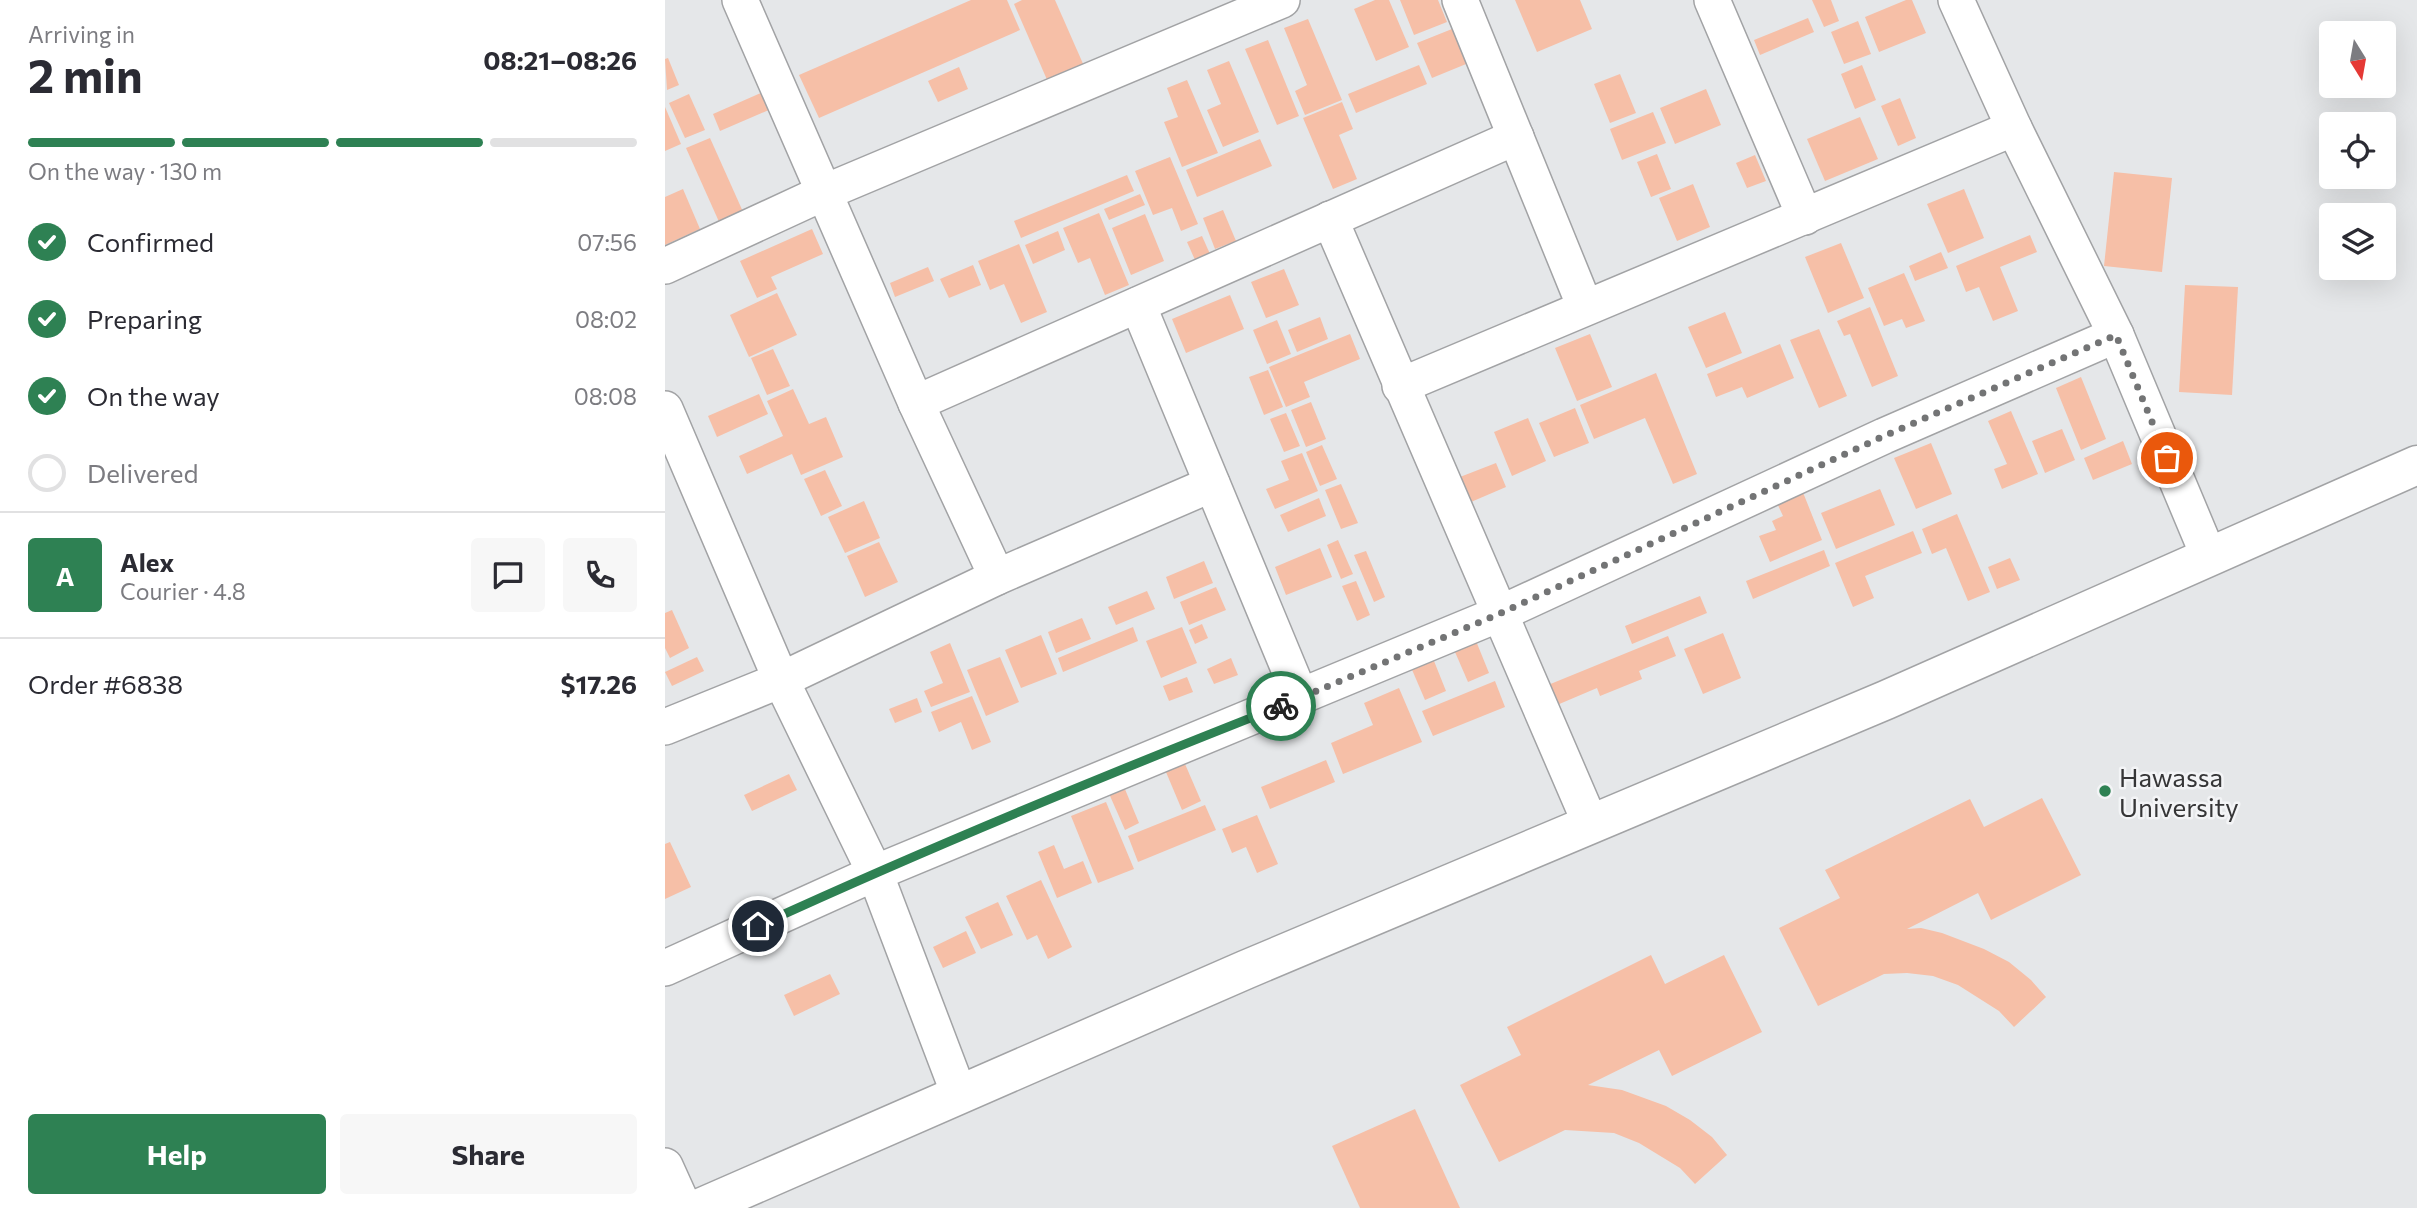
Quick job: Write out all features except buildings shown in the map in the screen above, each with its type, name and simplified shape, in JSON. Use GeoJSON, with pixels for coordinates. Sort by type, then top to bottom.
{"type":"FeatureCollection","features":[{"type":"Feature","properties":{"kind":"street"},"geometry":{"type":"LineString","coordinates":[[665,266],[1228,10],[1282,0]]}},
{"type":"Feature","properties":{"kind":"street"},"geometry":{"type":"LineString","coordinates":[[1460,0],[1585,307]]}},
{"type":"Feature","properties":{"kind":"street"},"geometry":{"type":"LineString","coordinates":[[1712,0],[1805,217]]}},
{"type":"Feature","properties":{"kind":"street"},"geometry":{"type":"LineString","coordinates":[[1956,0],[2014,128],[2116,335],[2209,557]]}},
{"type":"Feature","properties":{"kind":"street"},"geometry":{"type":"LineString","coordinates":[[743,1],[823,193],[997,577]]}},
{"type":"Feature","properties":{"kind":"street"},"geometry":{"type":"LineString","coordinates":[[1400,386],[2014,128]]}},
{"type":"Feature","properties":{"kind":"street"},"geometry":{"type":"LineString","coordinates":[[916,403],[1516,137]]}},
{"type":"Feature","properties":{"kind":"street"},"geometry":{"type":"LineString","coordinates":[[1329,219],[1591,825]]}},
{"type":"Feature","properties":{"kind":"street"},"geometry":{"type":"LineString","coordinates":[[1138,305],[1301,698]]}},
{"type":"Feature","properties":{"kind":"street"},"geometry":{"type":"LineString","coordinates":[[665,968],[875,873],[1499,614],[1884,436],[2116,335]]}},
{"type":"Feature","properties":{"kind":"street"},"geometry":{"type":"LineString","coordinates":[[665,409],[781,680],[875,873],[959,1094]]}},
{"type":"Feature","properties":{"kind":"street"},"geometry":{"type":"LineString","coordinates":[[700,1208],[1245,970],[1886,700],[2417,465]]}},
{"type":"Feature","properties":{"kind":"street"},"geometry":{"type":"LineString","coordinates":[[665,727],[781,680],[997,577],[1212,484]]}},
{"type":"Feature","properties":{"kind":"street"},"geometry":{"type":"LineString","coordinates":[[665,1166],[684,1208]]}},
{"type":"Feature","properties":{"kind":"way so far"},"geometry":{"type":"LineString","coordinates":[[1281,706],[1499,614],[1884,436],[2116,335],[2167,458]]}},
{"type":"Feature","properties":{"kind":"place","name":"Hawassa University"},"geometry":{"type":"Point","coordinates":[2105,791]}},
{"type":"Feature","properties":{"kind":"route"},"geometry":{"type":"LineString","coordinates":[[758,926],[875,873],[1131,765],[1281,706]]}}]}
